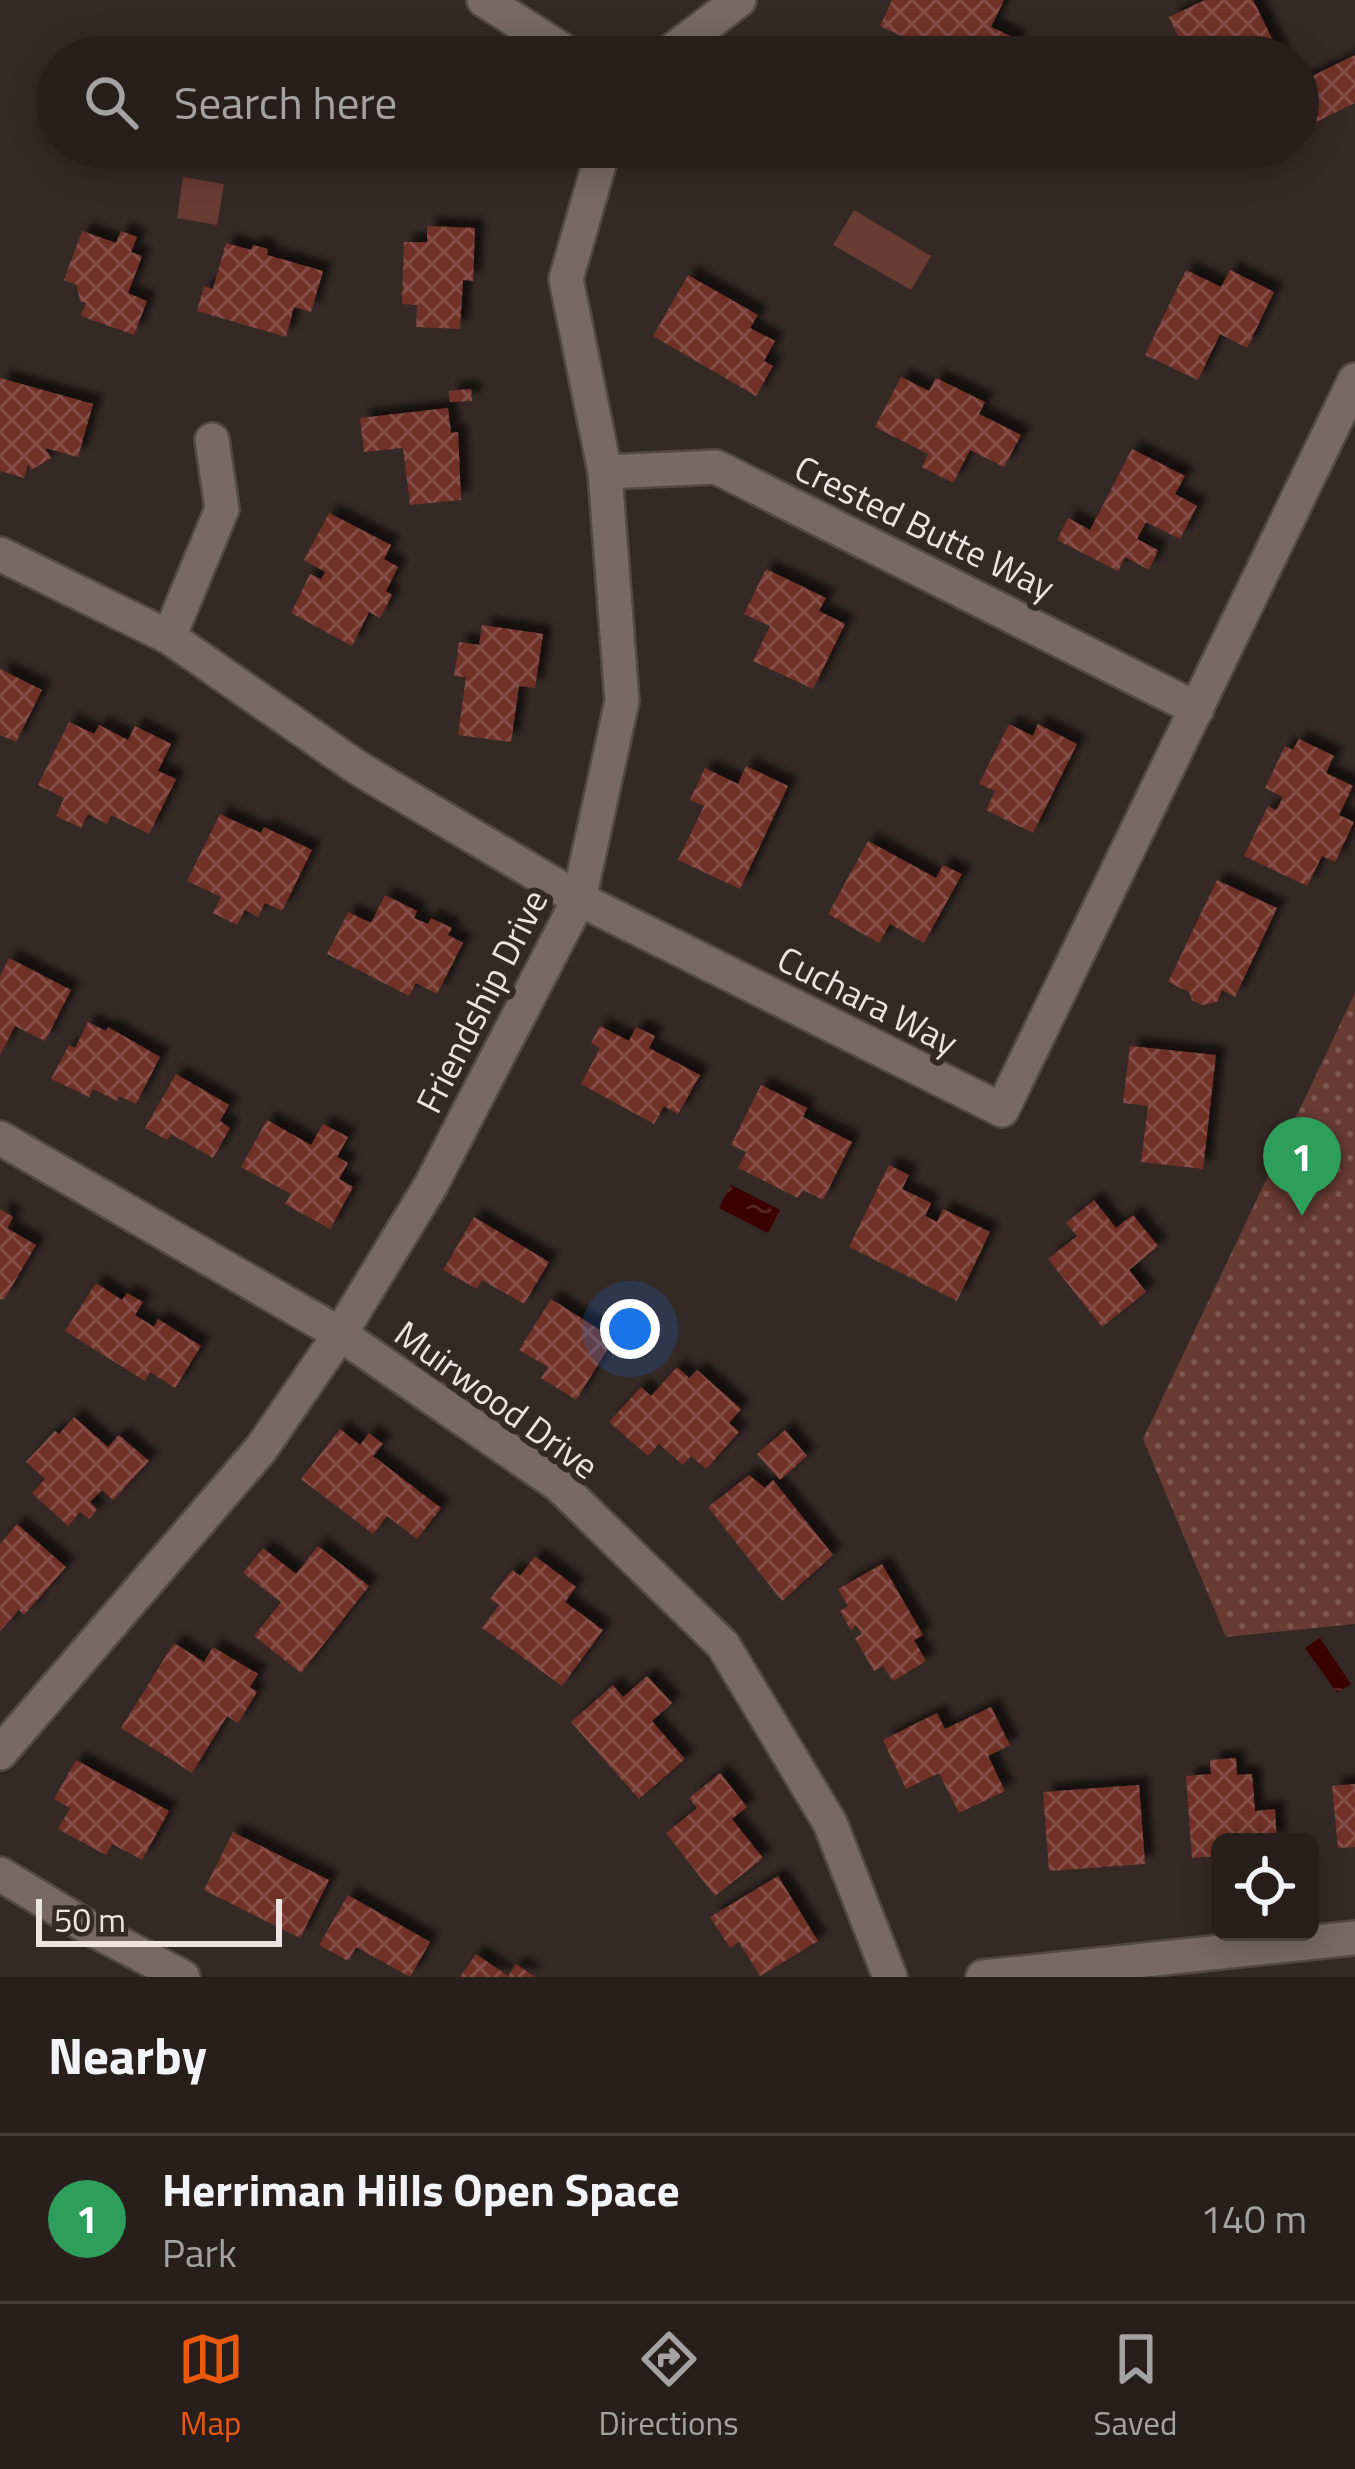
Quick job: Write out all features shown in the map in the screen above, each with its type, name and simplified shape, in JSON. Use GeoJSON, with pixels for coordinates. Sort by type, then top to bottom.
{"type":"FeatureCollection","features":[{"type":"Feature","properties":{"kind":"street"},"geometry":{"type":"LineString","coordinates":[[484,0],[540,36]]}},
{"type":"Feature","properties":{"kind":"street"},"geometry":{"type":"LineString","coordinates":[[692,36],[739,0]]}},
{"type":"Feature","properties":{"kind":"street","name":"Friendship Drive"},"geometry":{"type":"LineString","coordinates":[[0,1753],[262,1449],[340,1334],[431,1185],[579,899],[622,701],[605,472],[566,279],[598,168]]}},
{"type":"Feature","properties":{"kind":"street","name":"Cuchara Way"},"geometry":{"type":"LineString","coordinates":[[0,554],[169,637],[358,768],[579,899],[1002,1110],[1355,380]]}},
{"type":"Feature","properties":{"kind":"street"},"geometry":{"type":"LineString","coordinates":[[169,637],[221,509],[212,440]]}},
{"type":"Feature","properties":{"kind":"street","name":"Crested Butte Way"},"geometry":{"type":"LineString","coordinates":[[605,472],[716,467],[1197,709]]}},
{"type":"Feature","properties":{"kind":"street","name":"Muirwood Drive"},"geometry":{"type":"LineString","coordinates":[[0,1138],[340,1334],[559,1485],[722,1645],[830,1823],[890,1977]]}},
{"type":"Feature","properties":{"kind":"street"},"geometry":{"type":"LineString","coordinates":[[0,1874],[183,1977]]}},
{"type":"Feature","properties":{"kind":"street"},"geometry":{"type":"LineString","coordinates":[[983,1977],[1355,1938]]}},
{"type":"Feature","properties":{"kind":"shaded area"},"geometry":{"type":"Polygon","coordinates":[[[183,177],[224,184],[217,225],[177,218],[183,177]]]}},
{"type":"Feature","properties":{"kind":"shaded area"},"geometry":{"type":"Polygon","coordinates":[[[854,210],[931,256],[911,290],[833,245],[854,210]]]}},
{"type":"Feature","properties":{"kind":"shaded area"},"geometry":{"type":"Polygon","coordinates":[[[1355,993],[1355,1624],[1226,1637],[1143,1439],[1355,993]]]}},
{"type":"Feature","properties":{"kind":"water"},"geometry":{"type":"Polygon","coordinates":[[[731,1185],[780,1210],[768,1233],[719,1208],[731,1185]]]}},
{"type":"Feature","properties":{"kind":"water"},"geometry":{"type":"Polygon","coordinates":[[[1320,1638],[1351,1684],[1337,1693],[1305,1648],[1320,1638]]]}},
{"type":"Feature","properties":{"kind":"building"},"geometry":{"type":"Polygon","coordinates":[[[892,0],[1004,0],[991,27],[1010,36],[901,36],[880,26],[892,0]]]}},
{"type":"Feature","properties":{"kind":"building"},"geometry":{"type":"Polygon","coordinates":[[[1205,0],[1253,0],[1271,36],[1178,36],[1169,17],[1205,0]]]}},
{"type":"Feature","properties":{"kind":"building"},"geometry":{"type":"Polygon","coordinates":[[[1355,55],[1355,103],[1319,121],[1319,73],[1355,55]]]}},
{"type":"Feature","properties":{"kind":"building"},"geometry":{"type":"Polygon","coordinates":[[[427,226],[475,228],[473,281],[463,280],[460,329],[416,327],[417,305],[402,304],[404,242],[427,242],[427,226]]]}},
{"type":"Feature","properties":{"kind":"building"},"geometry":{"type":"Polygon","coordinates":[[[82,231],[116,243],[121,231],[137,237],[131,252],[142,256],[128,293],[147,301],[134,335],[81,316],[86,303],[80,301],[77,285],[64,280],[82,231]]]}},
{"type":"Feature","properties":{"kind":"building"},"geometry":{"type":"Polygon","coordinates":[[[226,243],[268,249],[267,255],[323,271],[311,312],[294,307],[286,337],[197,311],[204,286],[213,289],[226,243]]]}},
{"type":"Feature","properties":{"kind":"building"},"geometry":{"type":"Polygon","coordinates":[[[1186,270],[1221,287],[1230,270],[1274,292],[1247,348],[1220,334],[1198,380],[1145,355],[1186,270]]]}},
{"type":"Feature","properties":{"kind":"building"},"geometry":{"type":"Polygon","coordinates":[[[688,275],[758,315],[750,328],[775,341],[764,361],[773,366],[756,396],[653,336],[688,275]]]}},
{"type":"Feature","properties":{"kind":"building"},"geometry":{"type":"Polygon","coordinates":[[[901,377],[929,391],[936,378],[985,402],[979,414],[1021,435],[1004,467],[970,450],[953,483],[922,467],[928,454],[875,427],[901,377]]]}},
{"type":"Feature","properties":{"kind":"building"},"geometry":{"type":"Polygon","coordinates":[[[0,378],[93,404],[78,457],[45,448],[51,458],[31,470],[28,464],[24,478],[0,471],[0,378]]]}},
{"type":"Feature","properties":{"kind":"building"},"geometry":{"type":"Polygon","coordinates":[[[471,389],[472,401],[450,402],[449,391],[471,389]]]}},
{"type":"Feature","properties":{"kind":"building"},"geometry":{"type":"Polygon","coordinates":[[[448,408],[451,433],[458,432],[461,500],[410,505],[403,448],[364,452],[360,418],[448,408]]]}},
{"type":"Feature","properties":{"kind":"building"},"geometry":{"type":"Polygon","coordinates":[[[1132,449],[1185,476],[1175,494],[1197,506],[1180,539],[1146,522],[1137,539],[1158,550],[1149,570],[1125,557],[1118,571],[1057,540],[1068,518],[1090,530],[1132,449]]]}},
{"type":"Feature","properties":{"kind":"building"},"geometry":{"type":"Polygon","coordinates":[[[329,513],[391,545],[384,559],[398,567],[386,591],[392,595],[380,618],[369,612],[352,646],[291,613],[310,574],[321,579],[325,572],[304,560],[329,513]]]}},
{"type":"Feature","properties":{"kind":"building"},"geometry":{"type":"Polygon","coordinates":[[[766,569],[826,598],[819,611],[845,624],[813,689],[753,661],[770,626],[744,614],[766,569]]]}},
{"type":"Feature","properties":{"kind":"building"},"geometry":{"type":"Polygon","coordinates":[[[482,625],[543,634],[535,688],[519,686],[511,742],[458,735],[466,677],[454,676],[459,642],[479,645],[482,625]]]}},
{"type":"Feature","properties":{"kind":"building"},"geometry":{"type":"Polygon","coordinates":[[[0,669],[42,690],[16,742],[0,735],[0,669]]]}},
{"type":"Feature","properties":{"kind":"building"},"geometry":{"type":"Polygon","coordinates":[[[69,722],[94,734],[99,725],[128,740],[135,726],[171,744],[158,771],[176,779],[149,834],[111,815],[107,824],[88,814],[81,828],[56,816],[64,798],[38,785],[69,722]]]}},
{"type":"Feature","properties":{"kind":"building"},"geometry":{"type":"Polygon","coordinates":[[[1009,724],[1033,736],[1038,724],[1077,744],[1033,833],[986,810],[995,791],[979,784],[1009,724]]]}},
{"type":"Feature","properties":{"kind":"building"},"geometry":{"type":"Polygon","coordinates":[[[1299,739],[1334,756],[1326,773],[1353,786],[1339,815],[1354,822],[1335,862],[1322,856],[1307,886],[1244,856],[1268,806],[1276,810],[1283,797],[1265,788],[1285,746],[1293,750],[1299,739]]]}},
{"type":"Feature","properties":{"kind":"building"},"geometry":{"type":"Polygon","coordinates":[[[746,766],[788,786],[740,889],[678,860],[704,806],[690,800],[705,768],[738,784],[746,766]]]}},
{"type":"Feature","properties":{"kind":"building"},"geometry":{"type":"Polygon","coordinates":[[[220,814],[261,833],[264,827],[312,850],[282,911],[265,903],[258,917],[245,910],[237,925],[213,913],[221,897],[187,881],[220,814]]]}},
{"type":"Feature","properties":{"kind":"building"},"geometry":{"type":"Polygon","coordinates":[[[868,841],[936,878],[943,865],[962,874],[924,943],[890,924],[879,943],[828,914],[868,841]]]}},
{"type":"Feature","properties":{"kind":"building"},"geometry":{"type":"Polygon","coordinates":[[[1217,880],[1277,908],[1235,997],[1222,990],[1217,1002],[1202,1005],[1168,982],[1217,880]]]}},
{"type":"Feature","properties":{"kind":"building"},"geometry":{"type":"Polygon","coordinates":[[[385,895],[417,911],[414,918],[428,924],[431,918],[452,928],[448,935],[463,943],[437,994],[416,983],[409,996],[327,954],[348,912],[371,923],[385,895]]]}},
{"type":"Feature","properties":{"kind":"building"},"geometry":{"type":"Polygon","coordinates":[[[9,958],[71,990],[45,1041],[15,1026],[0,1055],[0,976],[9,958]]]}},
{"type":"Feature","properties":{"kind":"building"},"geometry":{"type":"Polygon","coordinates":[[[88,1022],[106,1031],[108,1027],[160,1057],[136,1104],[93,1089],[89,1097],[51,1079],[88,1022]]]}},
{"type":"Feature","properties":{"kind":"building"},"geometry":{"type":"Polygon","coordinates":[[[600,1026],[629,1041],[636,1027],[655,1036],[649,1048],[700,1075],[678,1114],[664,1106],[654,1124],[581,1084],[600,1048],[591,1043],[600,1026]]]}},
{"type":"Feature","properties":{"kind":"building"},"geometry":{"type":"Polygon","coordinates":[[[1130,1046],[1216,1055],[1203,1169],[1141,1162],[1148,1106],[1123,1103],[1130,1046]]]}},
{"type":"Feature","properties":{"kind":"building"},"geometry":{"type":"Polygon","coordinates":[[[176,1074],[229,1105],[220,1121],[230,1128],[213,1158],[171,1134],[167,1140],[145,1128],[176,1074]]]}},
{"type":"Feature","properties":{"kind":"building"},"geometry":{"type":"Polygon","coordinates":[[[761,1085],[807,1108],[803,1117],[852,1142],[823,1200],[803,1190],[798,1198],[738,1168],[746,1152],[731,1145],[761,1085]]]}},
{"type":"Feature","properties":{"kind":"building"},"geometry":{"type":"Polygon","coordinates":[[[267,1120],[311,1145],[323,1124],[348,1137],[337,1157],[348,1163],[339,1179],[353,1187],[330,1229],[285,1204],[291,1194],[241,1167],[267,1120]]]}},
{"type":"Feature","properties":{"kind":"building"},"geometry":{"type":"Polygon","coordinates":[[[889,1165],[909,1175],[902,1189],[931,1203],[925,1216],[937,1222],[943,1209],[990,1232],[957,1301],[849,1247],[889,1165]]]}},
{"type":"Feature","properties":{"kind":"building"},"geometry":{"type":"Polygon","coordinates":[[[1094,1200],[1116,1228],[1133,1215],[1158,1246],[1129,1270],[1146,1292],[1102,1327],[1048,1259],[1077,1236],[1066,1223],[1094,1200]]]}},
{"type":"Feature","properties":{"kind":"building"},"geometry":{"type":"Polygon","coordinates":[[[0,1209],[13,1217],[7,1228],[36,1245],[0,1300],[0,1209]]]}},
{"type":"Feature","properties":{"kind":"building"},"geometry":{"type":"Polygon","coordinates":[[[474,1217],[549,1262],[524,1304],[482,1280],[477,1289],[443,1270],[474,1217]]]}},
{"type":"Feature","properties":{"kind":"building"},"geometry":{"type":"Polygon","coordinates":[[[96,1283],[122,1300],[127,1293],[143,1302],[135,1315],[154,1327],[158,1319],[201,1346],[175,1388],[150,1372],[145,1381],[65,1331],[96,1283]]]}},
{"type":"Feature","properties":{"kind":"building"},"geometry":{"type":"Polygon","coordinates":[[[551,1299],[614,1339],[576,1400],[541,1378],[548,1367],[519,1350],[551,1299]]]}},
{"type":"Feature","properties":{"kind":"building"},"geometry":{"type":"Polygon","coordinates":[[[677,1367],[689,1378],[697,1370],[741,1409],[729,1423],[739,1432],[706,1469],[691,1456],[683,1465],[659,1444],[648,1456],[609,1422],[641,1387],[651,1396],[677,1367]]]}},
{"type":"Feature","properties":{"kind":"building"},"geometry":{"type":"Polygon","coordinates":[[[74,1417],[108,1447],[119,1435],[149,1461],[113,1500],[102,1490],[90,1502],[97,1509],[89,1519],[80,1512],[68,1526],[32,1493],[45,1479],[26,1462],[74,1417]]]}},
{"type":"Feature","properties":{"kind":"building"},"geometry":{"type":"Polygon","coordinates":[[[340,1429],[360,1445],[369,1433],[383,1444],[373,1456],[441,1508],[417,1539],[387,1516],[373,1534],[301,1479],[340,1429]]]}},
{"type":"Feature","properties":{"kind":"building"},"geometry":{"type":"Polygon","coordinates":[[[785,1430],[807,1456],[780,1480],[757,1454],[785,1430]]]}},
{"type":"Feature","properties":{"kind":"building"},"geometry":{"type":"Polygon","coordinates":[[[749,1475],[765,1488],[773,1480],[833,1555],[782,1601],[708,1507],[749,1475]]]}},
{"type":"Feature","properties":{"kind":"building"},"geometry":{"type":"Polygon","coordinates":[[[17,1524],[66,1567],[24,1615],[19,1610],[0,1631],[0,1544],[17,1524]]]}},
{"type":"Feature","properties":{"kind":"building"},"geometry":{"type":"Polygon","coordinates":[[[318,1546],[369,1586],[301,1673],[254,1636],[281,1602],[243,1573],[263,1548],[296,1574],[318,1546]]]}},
{"type":"Feature","properties":{"kind":"building"},"geometry":{"type":"Polygon","coordinates":[[[535,1556],[576,1587],[565,1602],[603,1630],[562,1686],[482,1628],[499,1605],[490,1599],[512,1570],[520,1576],[535,1556]]]}},
{"type":"Feature","properties":{"kind":"building"},"geometry":{"type":"Polygon","coordinates":[[[882,1564],[923,1635],[914,1640],[926,1661],[893,1681],[883,1666],[874,1671],[855,1638],[862,1634],[856,1625],[851,1631],[840,1611],[848,1606],[838,1589],[882,1564]]]}},
{"type":"Feature","properties":{"kind":"building"},"geometry":{"type":"Polygon","coordinates":[[[174,1643],[204,1662],[213,1647],[258,1674],[250,1687],[257,1692],[238,1723],[227,1716],[192,1773],[121,1728],[174,1643]]]}},
{"type":"Feature","properties":{"kind":"building"},"geometry":{"type":"Polygon","coordinates":[[[647,1676],[672,1703],[652,1721],[685,1759],[639,1799],[571,1722],[613,1685],[623,1697],[647,1676]]]}},
{"type":"Feature","properties":{"kind":"building"},"geometry":{"type":"Polygon","coordinates":[[[991,1707],[1010,1745],[988,1756],[1005,1791],[959,1813],[939,1773],[906,1789],[883,1740],[937,1713],[945,1729],[991,1707]]]}},
{"type":"Feature","properties":{"kind":"building"},"geometry":{"type":"Polygon","coordinates":[[[1236,1758],[1237,1775],[1252,1774],[1255,1811],[1275,1809],[1276,1833],[1211,1833],[1211,1857],[1192,1858],[1186,1776],[1211,1774],[1210,1760],[1236,1758]]]}},
{"type":"Feature","properties":{"kind":"building"},"geometry":{"type":"Polygon","coordinates":[[[76,1760],[169,1811],[142,1860],[112,1844],[106,1855],[58,1829],[70,1808],[54,1799],[76,1760]]]}},
{"type":"Feature","properties":{"kind":"building"},"geometry":{"type":"Polygon","coordinates":[[[720,1773],[747,1807],[732,1819],[763,1858],[715,1896],[666,1833],[697,1808],[689,1798],[720,1773]]]}},
{"type":"Feature","properties":{"kind":"building"},"geometry":{"type":"Polygon","coordinates":[[[1355,1784],[1355,1847],[1338,1848],[1332,1786],[1355,1784]]]}},
{"type":"Feature","properties":{"kind":"building"},"geometry":{"type":"Polygon","coordinates":[[[1139,1785],[1145,1864],[1049,1871],[1043,1792],[1139,1785]]]}},
{"type":"Feature","properties":{"kind":"building"},"geometry":{"type":"Polygon","coordinates":[[[233,1832],[329,1880],[300,1938],[204,1890],[233,1832]]]}},
{"type":"Feature","properties":{"kind":"building"},"geometry":{"type":"Polygon","coordinates":[[[778,1876],[818,1941],[760,1976],[739,1942],[730,1948],[710,1917],[778,1876]]]}},
{"type":"Feature","properties":{"kind":"building"},"geometry":{"type":"Polygon","coordinates":[[[348,1895],[430,1942],[410,1977],[356,1947],[348,1961],[319,1945],[348,1895]]]}},
{"type":"Feature","properties":{"kind":"building"},"geometry":{"type":"Polygon","coordinates":[[[476,1954],[508,1976],[516,1964],[535,1977],[460,1977],[476,1954]]]}},
{"type":"Feature","properties":{"kind":"place","name":"Herriman Hills Open Space"},"geometry":{"type":"Point","coordinates":[1302,1216]}}]}
